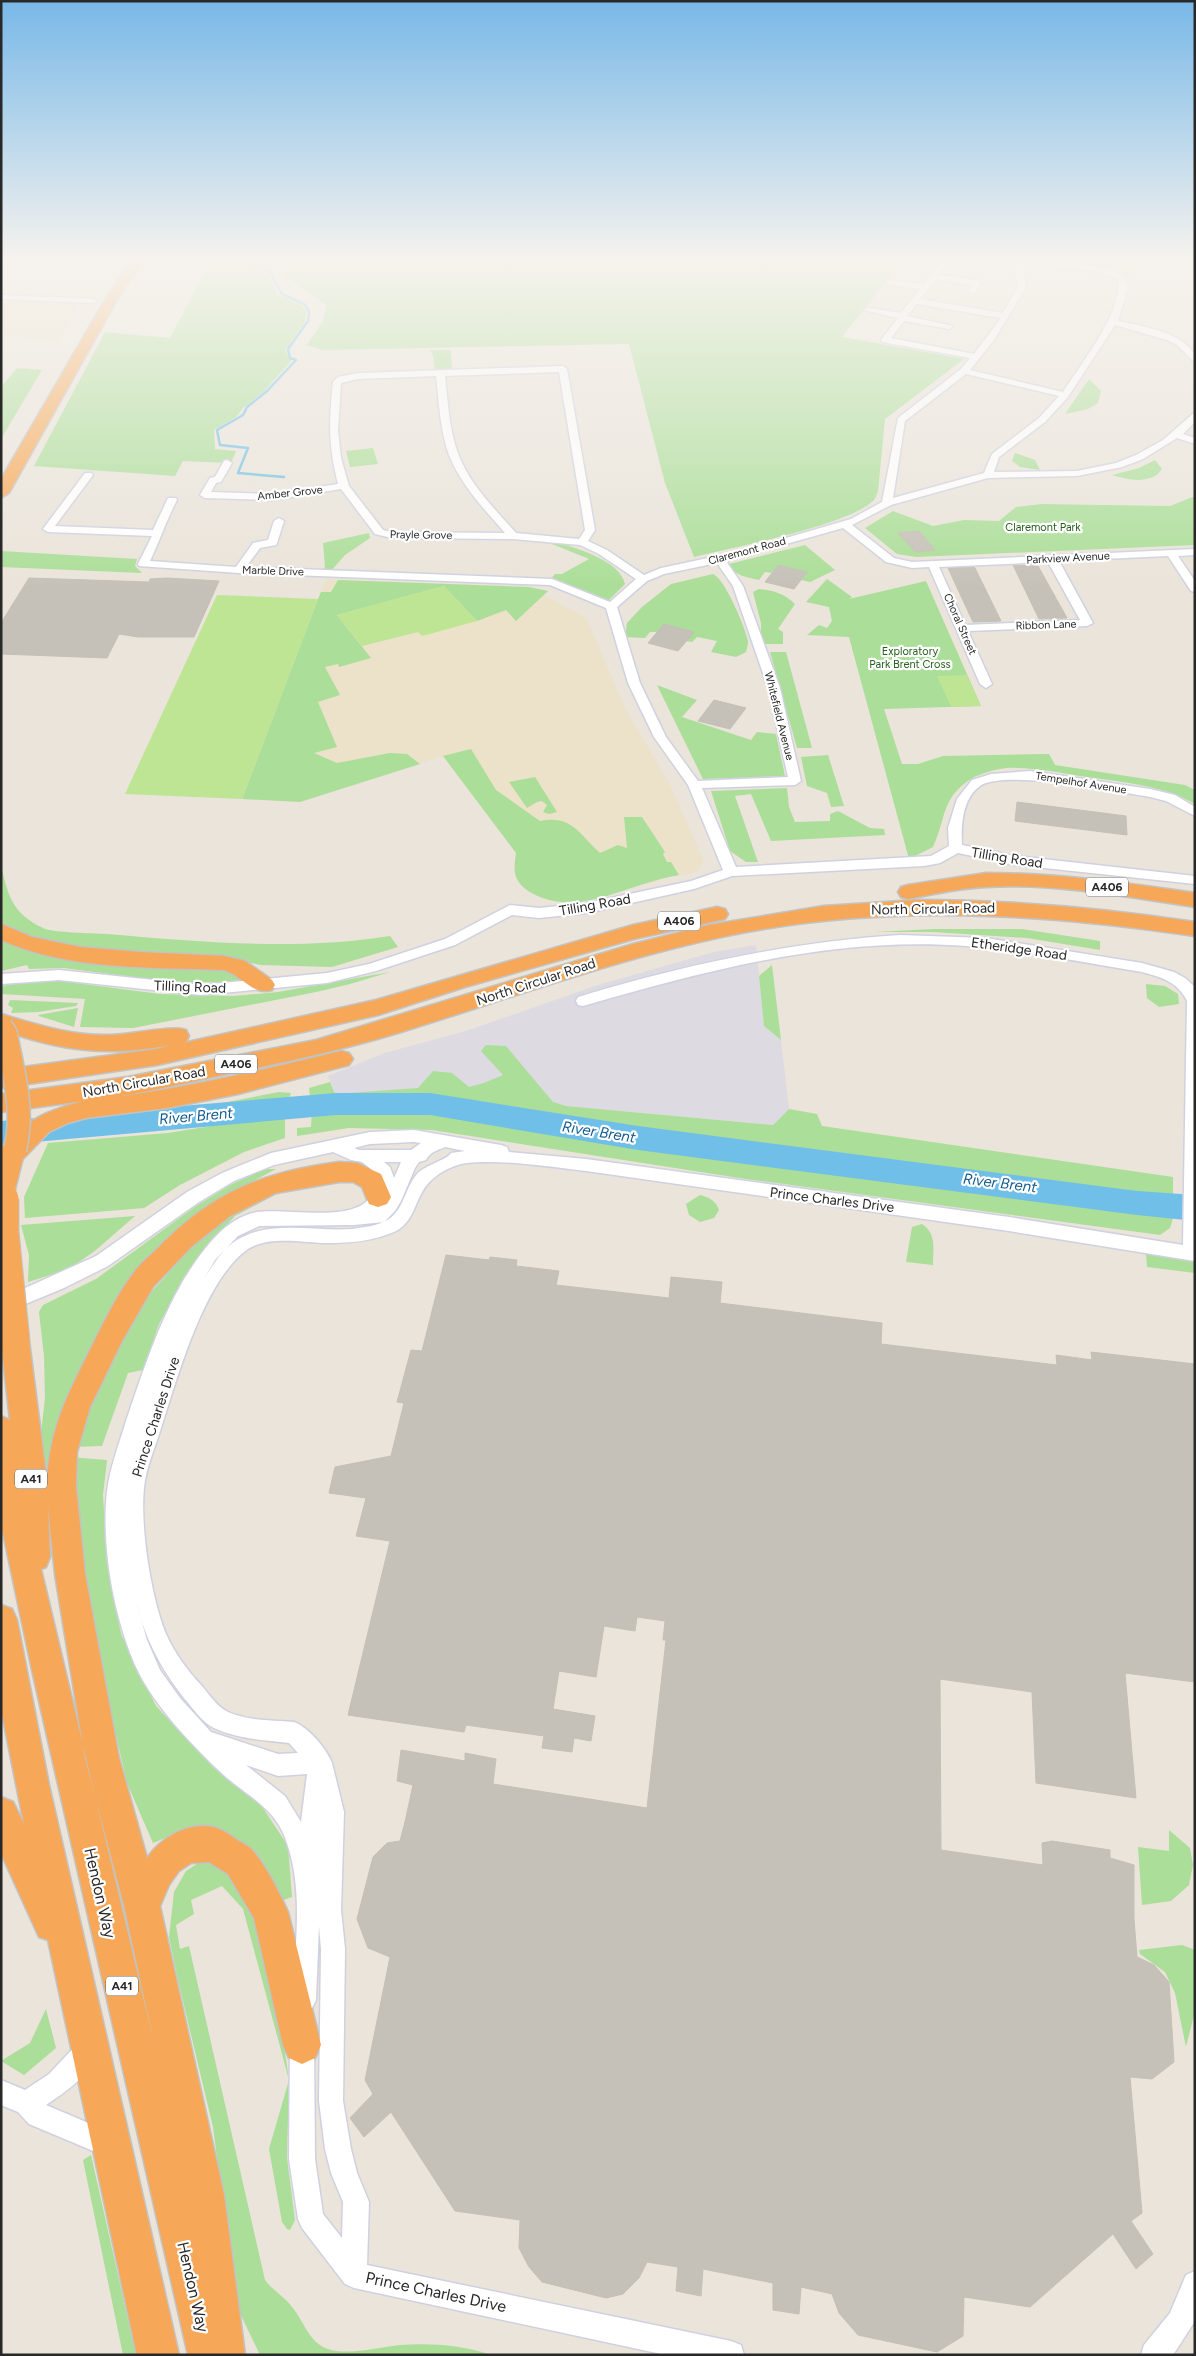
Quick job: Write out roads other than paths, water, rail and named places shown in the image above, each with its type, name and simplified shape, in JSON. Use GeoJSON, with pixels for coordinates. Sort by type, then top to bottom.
{"type":"FeatureCollection","features":[{"type":"Feature","properties":{"kind":"highway"},"geometry":{"type":"LineString","coordinates":[[1,493],[72,369]]}},
{"type":"Feature","properties":{"kind":"highway","name":"A406"},"geometry":{"type":"LineString","coordinates":[[910,900],[945,885],[986,880],[1019,880],[1113,888],[1195,900]]}},
{"type":"Feature","properties":{"kind":"highway","name":"North Circular Road"},"geometry":{"type":"LineString","coordinates":[[1,1079],[157,1057],[378,1007],[457,982],[633,932],[704,916],[818,899],[910,900],[994,908],[1077,906]]}},
{"type":"Feature","properties":{"kind":"highway","name":"A406"},"geometry":{"type":"LineString","coordinates":[[910,900],[950,917],[1107,932],[1195,946]]}},
{"type":"Feature","properties":{"kind":"highway","name":"North Circular Road"},"geometry":{"type":"LineString","coordinates":[[1,1103],[128,1086],[316,1048],[466,1004],[641,949],[781,919],[910,900]]}},
{"type":"Feature","properties":{"kind":"highway","name":"A406"},"geometry":{"type":"LineString","coordinates":[[1077,906],[1195,914]]}},
{"type":"Feature","properties":{"kind":"highway","name":"A406"},"geometry":{"type":"LineString","coordinates":[[1077,906],[1195,929]]}},
{"type":"Feature","properties":{"kind":"highway"},"geometry":{"type":"LineString","coordinates":[[1,931],[34,946],[59,951],[114,957],[224,963],[237,966],[264,984]]}},
{"type":"Feature","properties":{"kind":"highway","name":"A406"},"geometry":{"type":"LineString","coordinates":[[1,1024],[50,1038],[79,1042],[131,1042],[183,1035],[335,1000],[457,982]]}},
{"type":"Feature","properties":{"kind":"highway","name":"A406"},"geometry":{"type":"LineString","coordinates":[[9,1157],[40,1126],[61,1116],[86,1109],[167,1099],[238,1085],[345,1057],[394,1040],[466,1004]]}},
{"type":"Feature","properties":{"kind":"highway"},"geometry":{"type":"LineString","coordinates":[[1,1024],[6,1034],[17,1099],[20,1138],[9,1157]]}},
{"type":"Feature","properties":{"kind":"highway"},"geometry":{"type":"LineString","coordinates":[[273,1184],[295,1170],[364,1150]]}},
{"type":"Feature","properties":{"kind":"highway","name":"A41"},"geometry":{"type":"LineString","coordinates":[[9,1157],[4,1188],[4,1232],[33,1491],[38,1617]]}},
{"type":"Feature","properties":{"kind":"highway"},"geometry":{"type":"LineString","coordinates":[[224,2355],[204,2195],[175,2052],[142,1906],[102,1758],[70,1574],[61,1486],[63,1452],[76,1406],[112,1333],[144,1279],[182,1240],[221,1209],[254,1191],[273,1184],[321,1174],[357,1173],[372,1181],[378,1197]]}},
{"type":"Feature","properties":{"kind":"highway","name":"Hendon Way"},"geometry":{"type":"LineString","coordinates":[[1,1429],[12,1504],[48,1670],[209,2355]]}},
{"type":"Feature","properties":{"kind":"highway"},"geometry":{"type":"LineString","coordinates":[[1,1620],[32,1785],[110,2145],[158,2355]]}},
{"type":"Feature","properties":{"kind":"highway"},"geometry":{"type":"LineString","coordinates":[[1,1682],[32,1785]]}},
{"type":"Feature","properties":{"kind":"highway"},"geometry":{"type":"LineString","coordinates":[[1,1814],[72,1968]]}},
{"type":"Feature","properties":{"kind":"highway"},"geometry":{"type":"LineString","coordinates":[[142,1906],[157,1873],[167,1859],[185,1846],[213,1844],[240,1862],[270,1912],[302,2045]]}},
{"type":"Feature","properties":{"kind":"street","name":"Prayle Grove"},"geometry":{"type":"LineString","coordinates":[[598,535],[563,369],[348,376],[337,382],[333,431],[336,458],[344,486],[376,530],[383,534],[513,536],[582,542],[603,552],[643,579]]}},
{"type":"Feature","properties":{"kind":"street"},"geometry":{"type":"LineString","coordinates":[[988,475],[995,456],[1042,420],[1065,395],[1082,369]]}},
{"type":"Feature","properties":{"kind":"street"},"geometry":{"type":"LineString","coordinates":[[887,503],[901,420],[964,371],[1065,395]]}},
{"type":"Feature","properties":{"kind":"street"},"geometry":{"type":"LineString","coordinates":[[440,373],[450,442],[460,467],[473,489],[513,536]]}},
{"type":"Feature","properties":{"kind":"street","name":"Claremont Road"},"geometry":{"type":"LineString","coordinates":[[611,606],[643,579],[661,571],[720,559],[844,524],[865,517],[887,503],[988,475],[1070,474],[1100,471],[1122,466],[1144,457],[1177,435],[1195,415]]}},
{"type":"Feature","properties":{"kind":"street"},"geometry":{"type":"LineString","coordinates":[[1177,435],[1195,440]]}},
{"type":"Feature","properties":{"kind":"street","name":"Amber Grove"},"geometry":{"type":"LineString","coordinates":[[227,463],[218,480],[213,480],[205,495],[265,498],[344,486]]}},
{"type":"Feature","properties":{"kind":"street"},"geometry":{"type":"LineString","coordinates":[[88,475],[48,529],[159,533],[158,528],[172,500]]}},
{"type":"Feature","properties":{"kind":"street"},"geometry":{"type":"LineString","coordinates":[[239,570],[257,545],[272,542],[279,521]]}},
{"type":"Feature","properties":{"kind":"street"},"geometry":{"type":"LineString","coordinates":[[844,524],[890,560],[912,565],[937,565]]}},
{"type":"Feature","properties":{"kind":"street","name":"Marble Drive"},"geometry":{"type":"LineString","coordinates":[[159,533],[143,564],[239,570],[552,582],[611,606]]}},
{"type":"Feature","properties":{"kind":"street"},"geometry":{"type":"LineString","coordinates":[[582,542],[598,535],[641,565]]}},
{"type":"Feature","properties":{"kind":"street","name":"Parkview Avenue"},"geometry":{"type":"LineString","coordinates":[[937,565],[1195,552]]}},
{"type":"Feature","properties":{"kind":"street"},"geometry":{"type":"LineString","coordinates":[[1171,553],[1195,589]]}},
{"type":"Feature","properties":{"kind":"street","name":"Whitefield Avenue"},"geometry":{"type":"LineString","coordinates":[[694,785],[795,781],[774,688],[738,586],[720,559]]}},
{"type":"Feature","properties":{"kind":"street","name":"Ribbon Lane"},"geometry":{"type":"LineString","coordinates":[[962,628],[1087,623],[1052,559]]}},
{"type":"Feature","properties":{"kind":"street","name":"Choral Street"},"geometry":{"type":"LineString","coordinates":[[937,565],[986,684]]}},
{"type":"Feature","properties":{"kind":"street"},"geometry":{"type":"LineString","coordinates":[[611,606],[634,683],[660,737],[694,785],[731,872]]}},
{"type":"Feature","properties":{"kind":"street","name":"Tempelhof Avenue"},"geometry":{"type":"LineString","coordinates":[[956,848],[955,828],[958,810],[963,799],[976,783],[991,778],[1030,775],[1150,793],[1170,798],[1195,812]]}},
{"type":"Feature","properties":{"kind":"street","name":"Tilling Road"},"geometry":{"type":"LineString","coordinates":[[1,979],[59,975],[201,990],[327,978],[371,968],[450,942],[476,930],[510,910],[539,913],[587,908],[694,885],[731,872],[924,862],[935,860],[956,848],[987,858],[1195,880]]}},
{"type":"Feature","properties":{"kind":"street","name":"Etheridge Road"},"geometry":{"type":"LineString","coordinates":[[583,1000],[647,980],[717,963],[855,942],[947,940],[1001,945],[1148,969],[1176,979],[1188,987],[1194,1001],[1191,1221],[1193,1254]]}},
{"type":"Feature","properties":{"kind":"street"},"geometry":{"type":"LineString","coordinates":[[1176,979],[1195,982]]}},
{"type":"Feature","properties":{"kind":"street"},"geometry":{"type":"LineString","coordinates":[[1,1307],[58,1283],[102,1261],[194,1197],[228,1177],[271,1159],[335,1146],[364,1150],[414,1136],[475,1145],[527,1158]]}},
{"type":"Feature","properties":{"kind":"street"},"geometry":{"type":"LineString","coordinates":[[416,1188],[423,1167],[417,1155],[429,1146],[446,1141]]}},
{"type":"Feature","properties":{"kind":"street","name":"Prince Charles Drive"},"geometry":{"type":"LineString","coordinates":[[335,1146],[417,1155],[467,1158],[527,1158],[1009,1224],[1193,1254]]}},
{"type":"Feature","properties":{"kind":"street"},"geometry":{"type":"LineString","coordinates":[[354,1218],[374,1205],[387,1182],[387,1175],[364,1150]]}},
{"type":"Feature","properties":{"kind":"street","name":"Prince Charles Drive"},"geometry":{"type":"LineString","coordinates":[[308,1892],[299,1847],[282,1810],[205,1740],[160,1686],[146,1665],[135,1639],[123,1584],[116,1526],[116,1488],[121,1466],[164,1336],[200,1271],[223,1240],[240,1225],[257,1219],[378,1217],[385,1212],[393,1201],[417,1155]]}},
{"type":"Feature","properties":{"kind":"street","name":"Prince Charles Drive"},"geometry":{"type":"LineString","coordinates":[[467,1158],[453,1161],[433,1170],[416,1188],[403,1218],[383,1230],[359,1235],[261,1236],[249,1240],[232,1254],[216,1275],[183,1338],[162,1396],[134,1486],[138,1545],[148,1607],[154,1630],[177,1672],[196,1696],[217,1717],[236,1724],[294,1733],[320,1763],[313,1811],[302,2045],[302,2159],[310,2219],[354,2275],[731,2355]]}},
{"type":"Feature","properties":{"kind":"street"},"geometry":{"type":"LineString","coordinates":[[205,1740],[278,1765],[320,1763],[333,1812],[329,1910],[333,1949],[332,2101],[338,2149],[344,2173],[356,2202],[354,2275]]}},
{"type":"Feature","properties":{"kind":"street"},"geometry":{"type":"LineString","coordinates":[[27,2103],[58,2083],[90,2050]]}},
{"type":"Feature","properties":{"kind":"street"},"geometry":{"type":"LineString","coordinates":[[1,2092],[27,2103],[38,2115],[110,2145]]}},
{"type":"Feature","properties":{"kind":"street"},"geometry":{"type":"LineString","coordinates":[[1154,2355],[1175,2330],[1186,2311],[1195,2284]]}},
{"type":"Feature","properties":{"kind":"waterway"},"geometry":{"type":"LineString","coordinates":[[284,477],[238,473],[248,448],[220,445],[217,430],[243,415],[247,407],[267,391],[288,369]]}},
{"type":"Feature","properties":{"kind":"waterway","name":"River Brent"},"geometry":{"type":"LineString","coordinates":[[1,1133],[336,1104],[430,1104],[638,1138],[1137,1203],[1195,1208]]}},
{"type":"Feature","properties":{"kind":"park label","name":"Claremont Park"},"geometry":{"type":"Point","coordinates":[1043,527]}},
{"type":"Feature","properties":{"kind":"park label","name":"Exploratory Park Brent Cross"},"geometry":{"type":"Point","coordinates":[910,657]}}]}
